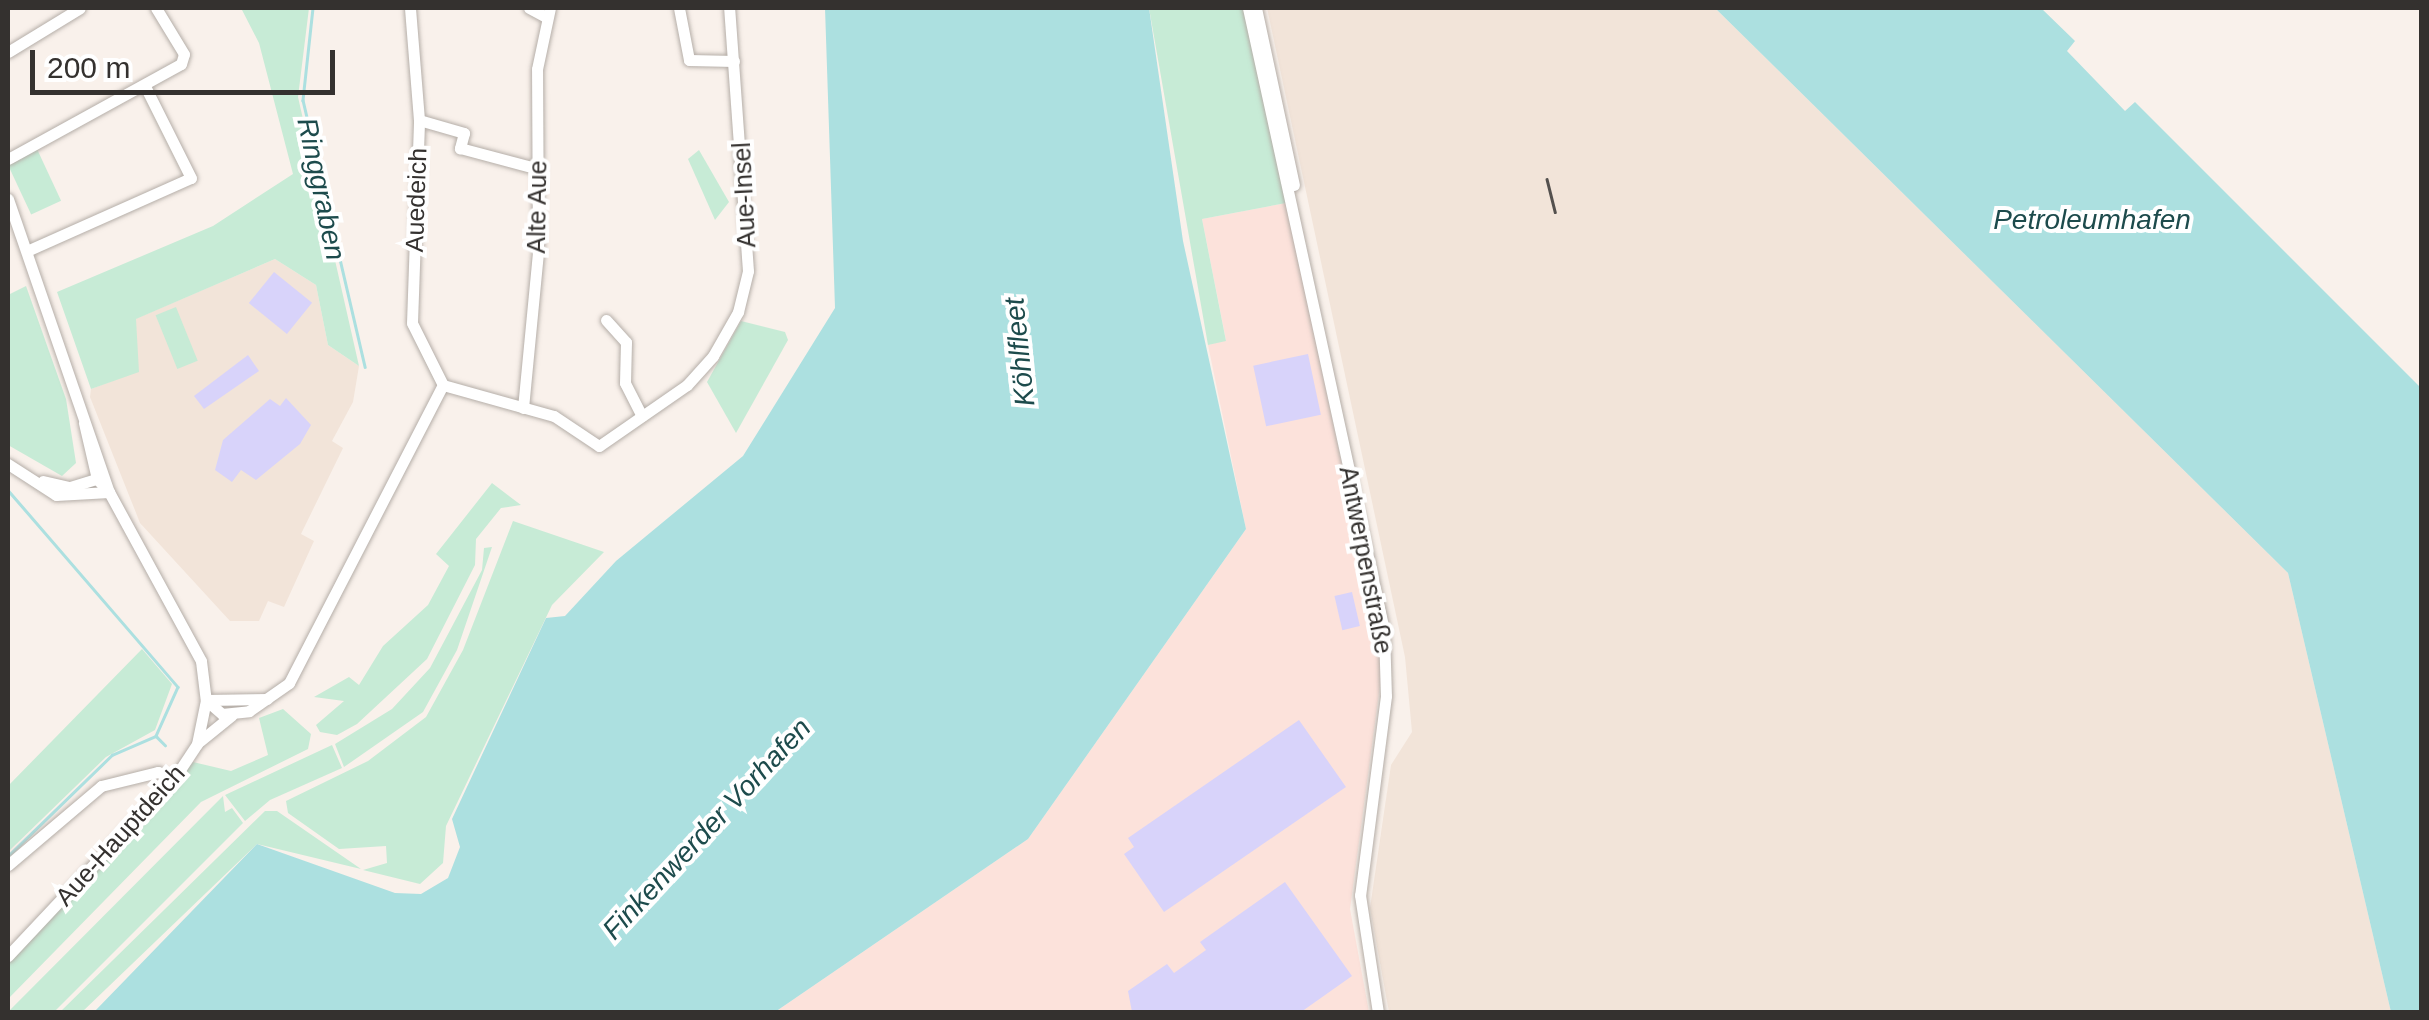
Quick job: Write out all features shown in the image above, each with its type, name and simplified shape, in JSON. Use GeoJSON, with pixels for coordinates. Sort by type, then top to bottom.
{"type":"FeatureCollection","features":[{"type":"Feature","properties":{"kind":"street"},"geometry":{"type":"LineString","coordinates":[[8,52],[80,8]]}},
{"type":"Feature","properties":{"kind":"street"},"geometry":{"type":"LineString","coordinates":[[8,159],[181,64],[184,54],[156,8]]}},
{"type":"Feature","properties":{"kind":"street","name":"Auedeich"},"geometry":{"type":"LineString","coordinates":[[410,8],[418,120],[412,323],[443,385]]}},
{"type":"Feature","properties":{"kind":"street"},"geometry":{"type":"LineString","coordinates":[[530,8],[548,12]]}},
{"type":"Feature","properties":{"kind":"street"},"geometry":{"type":"LineString","coordinates":[[679,8],[689,60],[734,61]]}},
{"type":"Feature","properties":{"kind":"street","name":"Aue-Insel"},"geometry":{"type":"LineString","coordinates":[[642,416],[699,373],[731,326],[748,272],[729,8]]}},
{"type":"Feature","properties":{"kind":"street","name":"Antwerpenstraße"},"geometry":{"type":"LineString","coordinates":[[1252,8],[1384,630],[1386,696],[1360,877],[1378,1012]]}},
{"type":"Feature","properties":{"kind":"street","name":"Alte Aue"},"geometry":{"type":"LineString","coordinates":[[523,408],[539,168],[537,69],[548,12]]}},
{"type":"Feature","properties":{"kind":"street"},"geometry":{"type":"LineString","coordinates":[[29,250],[191,178],[145,86]]}},
{"type":"Feature","properties":{"kind":"street"},"geometry":{"type":"LineString","coordinates":[[418,120],[464,133],[460,148],[539,168]]}},
{"type":"Feature","properties":{"kind":"street"},"geometry":{"type":"LineString","coordinates":[[8,199],[29,250],[109,492],[202,661],[206,700],[217,712],[235,713]]}},
{"type":"Feature","properties":{"kind":"street"},"geometry":{"type":"LineString","coordinates":[[196,744],[235,713],[282,692],[443,385],[562,419],[596,446],[642,416],[625,383],[626,342],[606,320]]}},
{"type":"Feature","properties":{"kind":"street"},"geometry":{"type":"LineString","coordinates":[[83,414],[97,479],[109,492]]}},
{"type":"Feature","properties":{"kind":"street"},"geometry":{"type":"LineString","coordinates":[[8,464],[67,498],[109,492]]}},
{"type":"Feature","properties":{"kind":"street"},"geometry":{"type":"LineString","coordinates":[[27,476],[70,487],[97,479]]}},
{"type":"Feature","properties":{"kind":"street"},"geometry":{"type":"LineString","coordinates":[[206,700],[253,702],[282,692]]}},
{"type":"Feature","properties":{"kind":"street","name":"Aue-Hauptdeich"},"geometry":{"type":"LineString","coordinates":[[8,956],[174,780],[196,744],[206,700]]}},
{"type":"Feature","properties":{"kind":"street"},"geometry":{"type":"LineString","coordinates":[[8,865],[101,786],[158,772],[174,780]]}},
{"type":"Feature","properties":{"kind":"shaded area"},"geometry":{"type":"Polygon","coordinates":[[[1267,8],[1715,8],[2288,573],[2391,1012],[1389,1012],[1370,908],[1391,765],[1412,732],[1405,657],[1267,8]]]}},
{"type":"Feature","properties":{"kind":"shaded area"},"geometry":{"type":"Polygon","coordinates":[[[1286,203],[1378,634],[1381,678],[1350,909],[1369,1012],[775,1012],[1028,839],[1246,529],[1208,345],[1226,340],[1202,219],[1286,203]]]}},
{"type":"Feature","properties":{"kind":"shaded area"},"geometry":{"type":"Polygon","coordinates":[[[275,259],[316,285],[328,345],[359,366],[353,402],[332,441],[343,448],[301,534],[314,541],[284,607],[268,601],[259,621],[230,621],[140,523],[90,397],[91,389],[138,371],[135,319],[275,259]]]}},
{"type":"Feature","properties":{"kind":"green space"},"geometry":{"type":"Polygon","coordinates":[[[241,8],[309,8],[298,97],[359,366],[328,345],[316,285],[275,259],[136,319],[139,372],[91,389],[57,292],[213,226],[293,174],[259,43],[241,8]]]}},
{"type":"Feature","properties":{"kind":"green space"},"geometry":{"type":"Polygon","coordinates":[[[1149,8],[1244,8],[1286,203],[1202,219],[1226,341],[1208,345],[1149,8]]]}},
{"type":"Feature","properties":{"kind":"green space"},"geometry":{"type":"Polygon","coordinates":[[[37,149],[61,201],[31,215],[8,163],[37,149]]]}},
{"type":"Feature","properties":{"kind":"green space"},"geometry":{"type":"Polygon","coordinates":[[[699,150],[729,202],[715,220],[688,159],[699,150]]]}},
{"type":"Feature","properties":{"kind":"green space"},"geometry":{"type":"Polygon","coordinates":[[[26,286],[66,399],[76,463],[62,476],[8,445],[8,295],[26,286]]]}},
{"type":"Feature","properties":{"kind":"green space"},"geometry":{"type":"Polygon","coordinates":[[[176,307],[198,361],[177,369],[156,315],[176,307]]]}},
{"type":"Feature","properties":{"kind":"green space"},"geometry":{"type":"Polygon","coordinates":[[[741,321],[785,332],[788,340],[736,433],[707,382],[741,321]]]}},
{"type":"Feature","properties":{"kind":"green space"},"geometry":{"type":"Polygon","coordinates":[[[492,483],[521,505],[501,508],[476,539],[475,565],[427,659],[357,724],[337,735],[320,732],[316,725],[344,701],[314,697],[349,677],[359,685],[383,646],[428,605],[449,566],[436,554],[492,483]]]}},
{"type":"Feature","properties":{"kind":"green space"},"geometry":{"type":"Polygon","coordinates":[[[513,521],[604,552],[552,605],[446,826],[443,863],[420,884],[363,870],[387,863],[386,846],[339,849],[288,813],[286,801],[368,761],[426,717],[463,650],[513,521]]]}},
{"type":"Feature","properties":{"kind":"green space"},"geometry":{"type":"Polygon","coordinates":[[[492,547],[457,650],[423,712],[344,767],[335,744],[392,709],[430,668],[482,570],[484,548],[492,547]]]}},
{"type":"Feature","properties":{"kind":"green space"},"geometry":{"type":"Polygon","coordinates":[[[142,649],[172,684],[155,730],[106,757],[8,852],[8,786],[142,649]]]}},
{"type":"Feature","properties":{"kind":"green space"},"geometry":{"type":"Polygon","coordinates":[[[283,709],[311,734],[308,749],[201,802],[8,999],[8,964],[193,762],[231,771],[268,755],[259,718],[283,709]]]}},
{"type":"Feature","properties":{"kind":"green space"},"geometry":{"type":"Polygon","coordinates":[[[332,745],[342,768],[270,800],[245,821],[225,795],[332,745]]]}},
{"type":"Feature","properties":{"kind":"green space"},"geometry":{"type":"Polygon","coordinates":[[[223,796],[225,812],[232,808],[243,823],[54,1012],[8,1012],[223,796]]]}},
{"type":"Feature","properties":{"kind":"green space"},"geometry":{"type":"Polygon","coordinates":[[[265,811],[277,811],[361,869],[257,844],[82,1012],[60,1012],[265,811]]]}},
{"type":"Feature","properties":{"kind":"water"},"geometry":{"type":"Polygon","coordinates":[[[825,8],[1149,8],[1183,241],[1246,529],[1028,839],[775,1012],[94,1012],[257,844],[395,893],[421,894],[448,878],[460,847],[452,819],[546,618],[565,616],[616,561],[743,456],[835,308],[825,8]]]}},
{"type":"Feature","properties":{"kind":"water","name":"Petroleumhafen"},"geometry":{"type":"Polygon","coordinates":[[[1715,8],[2041,8],[2075,41],[2067,51],[2125,111],[2135,102],[2421,388],[2421,1012],[2391,1012],[2288,573],[1715,8]]]}},
{"type":"Feature","properties":{"kind":"building"},"geometry":{"type":"Polygon","coordinates":[[[274,272],[312,303],[287,334],[249,303],[274,272]]]}},
{"type":"Feature","properties":{"kind":"building"},"geometry":{"type":"Polygon","coordinates":[[[1308,354],[1321,415],[1266,426],[1253,366],[1308,354]]]}},
{"type":"Feature","properties":{"kind":"building"},"geometry":{"type":"Polygon","coordinates":[[[248,355],[259,371],[204,409],[194,396],[248,355]]]}},
{"type":"Feature","properties":{"kind":"building"},"geometry":{"type":"Polygon","coordinates":[[[286,398],[311,425],[300,444],[256,480],[241,470],[232,482],[215,470],[223,440],[270,399],[280,406],[286,398]]]}},
{"type":"Feature","properties":{"kind":"building"},"geometry":{"type":"Polygon","coordinates":[[[1352,592],[1360,626],[1342,630],[1334,596],[1352,592]]]}},
{"type":"Feature","properties":{"kind":"building"},"geometry":{"type":"Polygon","coordinates":[[[1299,720],[1346,787],[1164,912],[1124,854],[1134,847],[1128,838],[1299,720]]]}},
{"type":"Feature","properties":{"kind":"building"},"geometry":{"type":"Polygon","coordinates":[[[1285,882],[1352,976],[1301,1012],[1132,1012],[1128,991],[1167,964],[1174,973],[1206,950],[1200,942],[1285,882]]]}},
{"type":"Feature","properties":{"kind":"waterway","name":"Ringgraben"},"geometry":{"type":"LineString","coordinates":[[313,8],[303,100],[365,367]]}},
{"type":"Feature","properties":{"kind":"waterway"},"geometry":{"type":"LineString","coordinates":[[8,490],[178,687],[156,736],[165,745]]}},
{"type":"Feature","properties":{"kind":"waterway"},"geometry":{"type":"LineString","coordinates":[[8,856],[112,755],[156,736]]}},
{"type":"Feature","properties":{"kind":"railway"},"geometry":{"type":"LineString","coordinates":[[1547,179],[1555,212]]}},
{"type":"Feature","properties":{"kind":"water label","name":"Köhlfleet"},"geometry":{"type":"Point","coordinates":[1020,352]}},
{"type":"Feature","properties":{"kind":"water label","name":"Finkenwerder Vorhafen"},"geometry":{"type":"Point","coordinates":[707,829]}}]}
